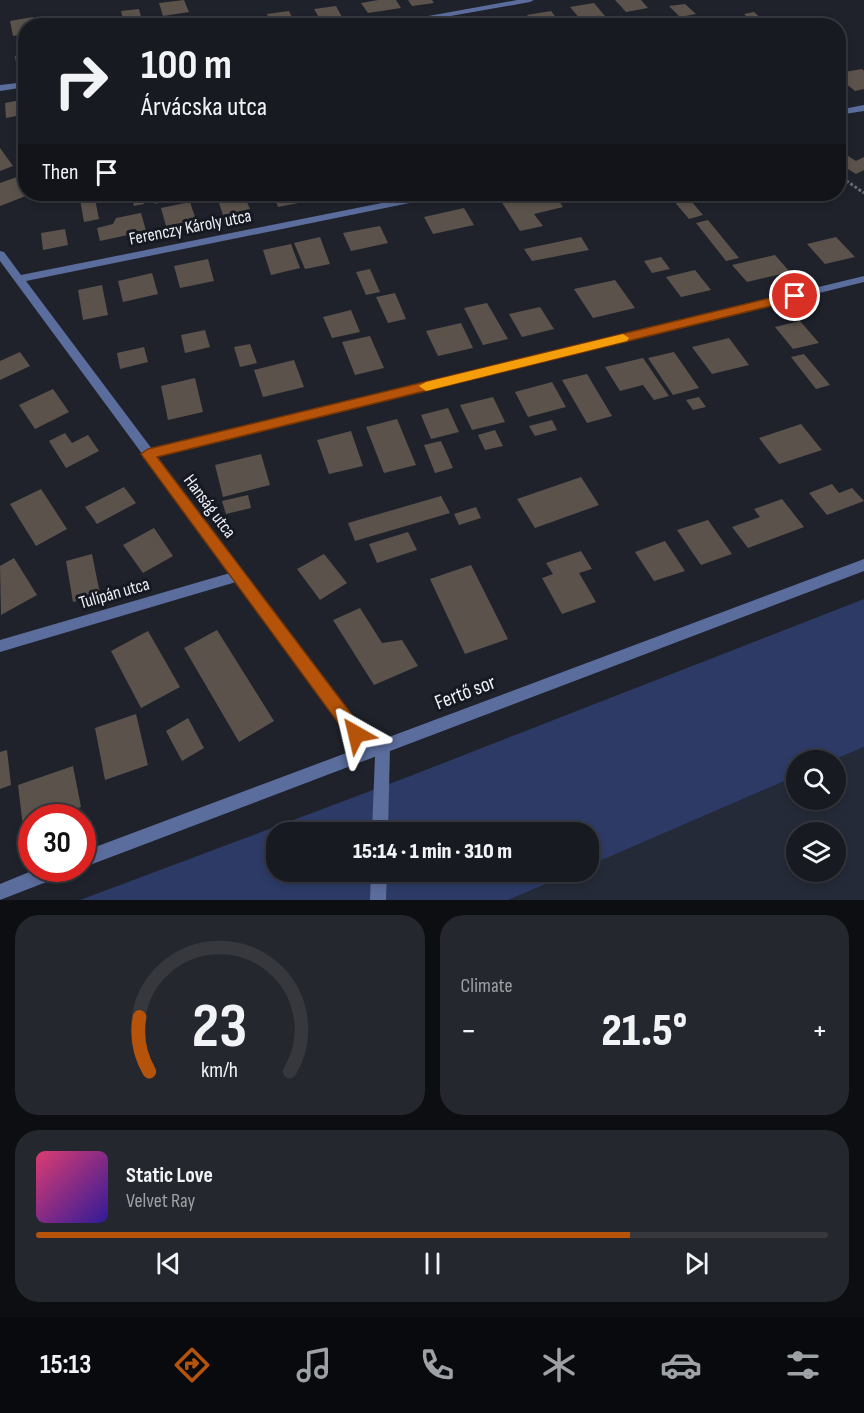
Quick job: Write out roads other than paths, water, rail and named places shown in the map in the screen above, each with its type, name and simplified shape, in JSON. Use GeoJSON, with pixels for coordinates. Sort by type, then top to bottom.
{"type":"FeatureCollection","features":[{"type":"Feature","properties":{"kind":"street"},"geometry":{"type":"LineString","coordinates":[[424,18],[530,0]]}},
{"type":"Feature","properties":{"kind":"street"},"geometry":{"type":"LineString","coordinates":[[0,88],[18,85]]}},
{"type":"Feature","properties":{"kind":"street"},"geometry":{"type":"LineString","coordinates":[[846,111],[864,108]]}},
{"type":"Feature","properties":{"kind":"street","name":"Ferenczy Károly utca"},"geometry":{"type":"LineString","coordinates":[[19,279],[404,201]]}},
{"type":"Feature","properties":{"kind":"street","name":"Hanság utca"},"geometry":{"type":"LineString","coordinates":[[0,254],[237,576],[376,749]]}},
{"type":"Feature","properties":{"kind":"street"},"geometry":{"type":"LineString","coordinates":[[148,454],[864,279]]}},
{"type":"Feature","properties":{"kind":"street","name":"Fertő sor"},"geometry":{"type":"LineString","coordinates":[[96,855],[864,565]]}},
{"type":"Feature","properties":{"kind":"street","name":"Tulipán utca"},"geometry":{"type":"LineString","coordinates":[[0,646],[237,576]]}},
{"type":"Feature","properties":{"kind":"street"},"geometry":{"type":"LineString","coordinates":[[376,749],[380,822]]}},
{"type":"Feature","properties":{"kind":"street"},"geometry":{"type":"LineString","coordinates":[[0,892],[25,882]]}},
{"type":"Feature","properties":{"kind":"street"},"geometry":{"type":"LineString","coordinates":[[378,900],[379,882]]}}]}
